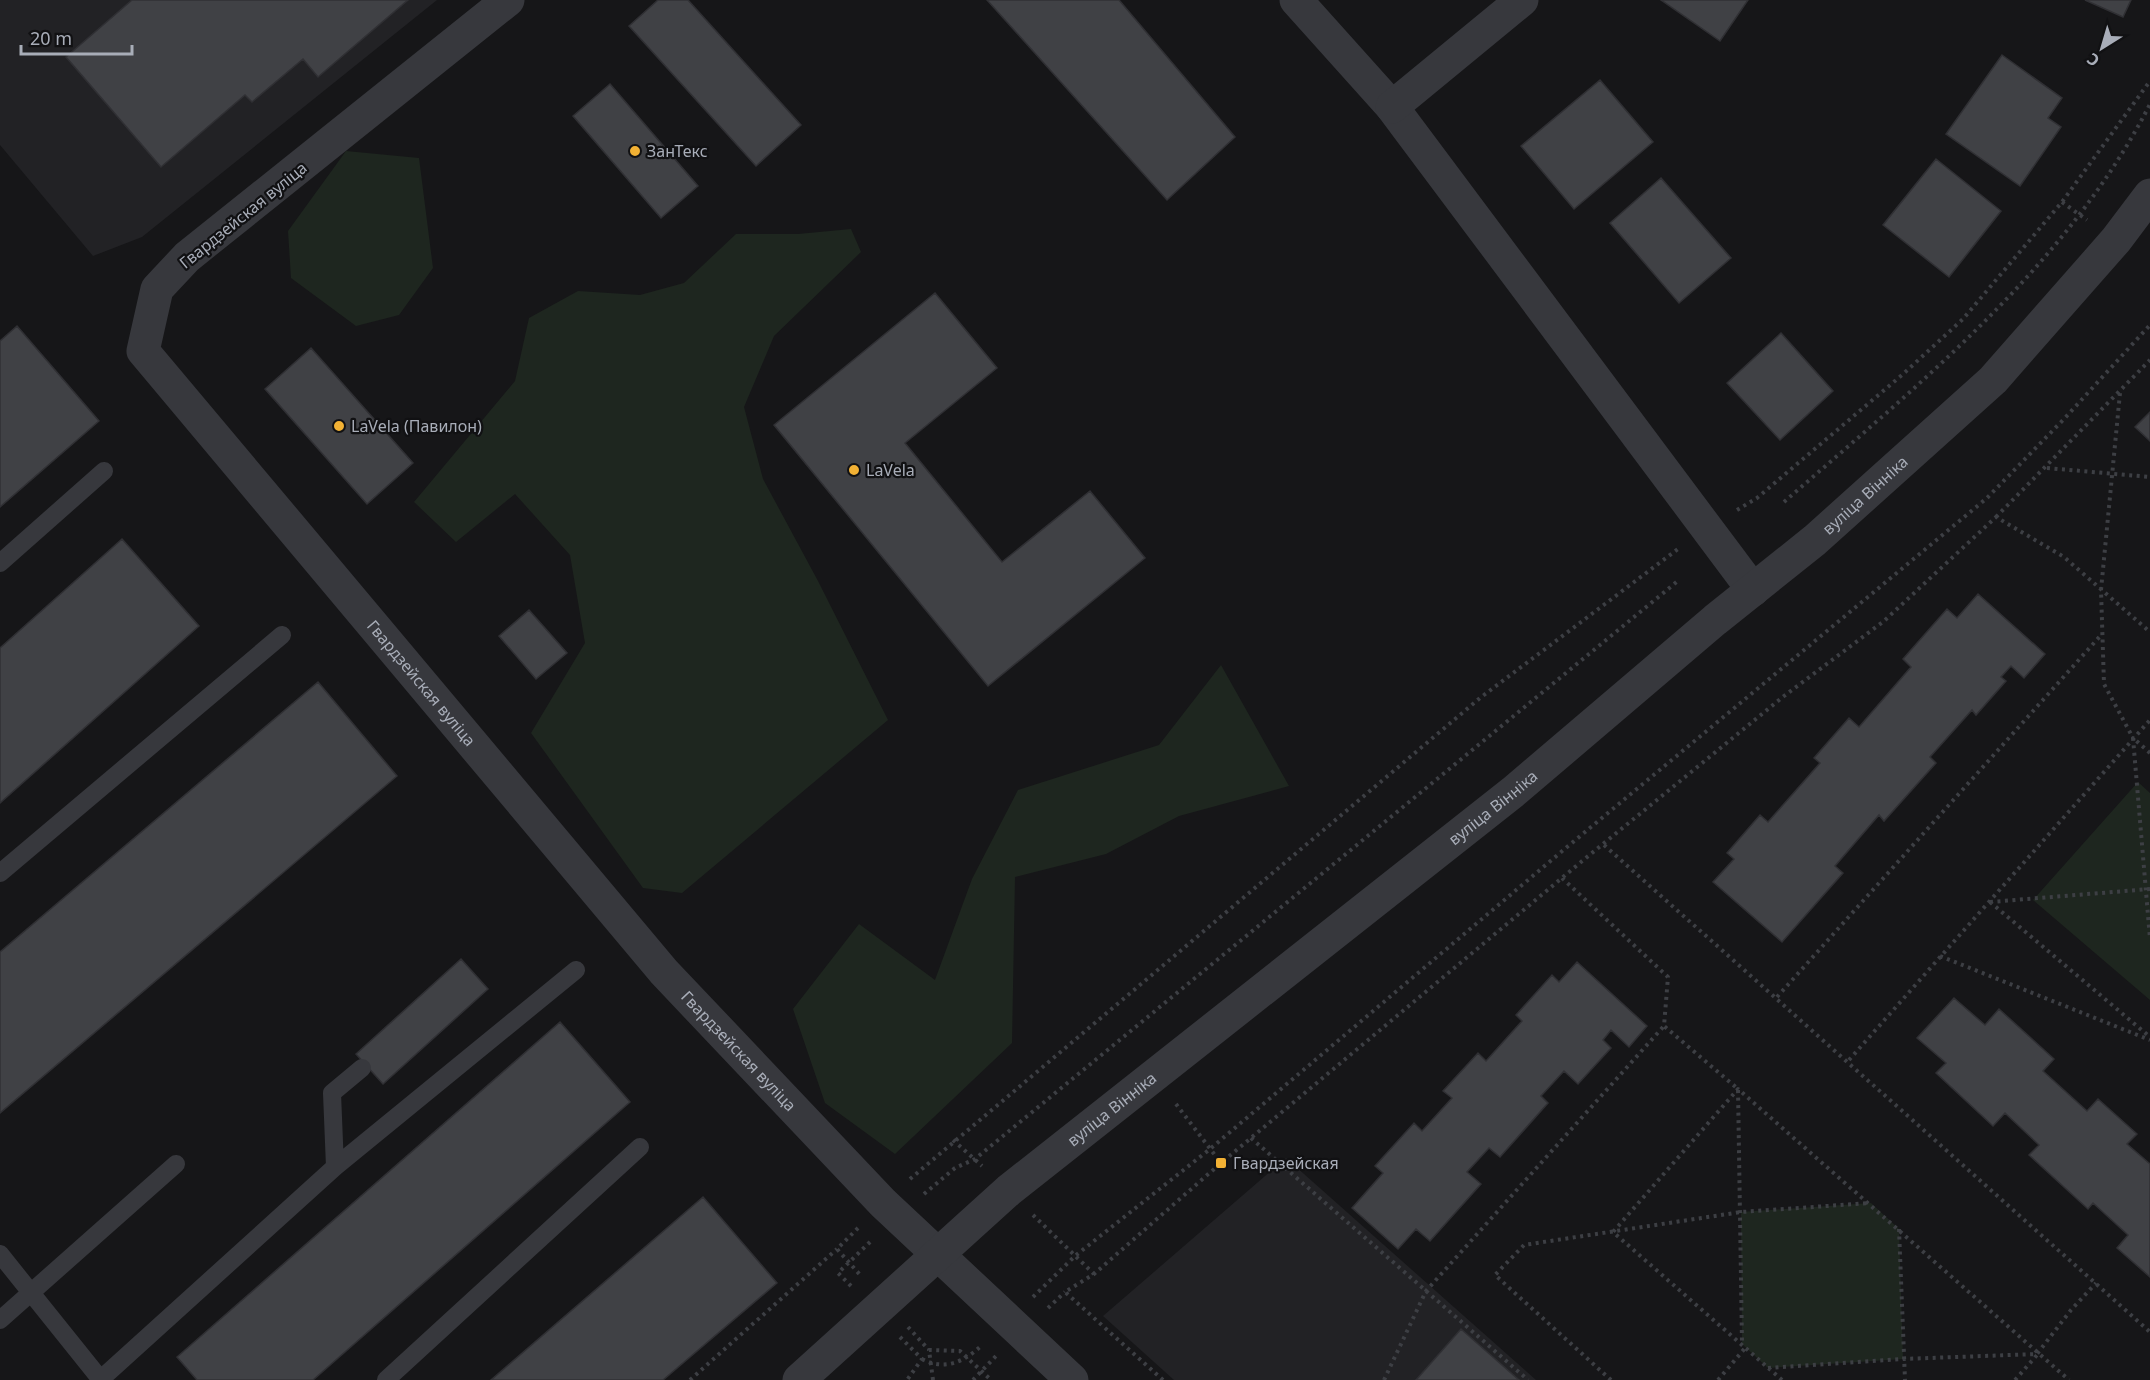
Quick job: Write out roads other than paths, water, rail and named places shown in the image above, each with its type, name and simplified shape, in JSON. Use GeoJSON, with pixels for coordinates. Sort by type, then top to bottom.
{"type":"FeatureCollection","features":[{"type":"Feature","properties":{"kind":"street","name":"Гвардзейская вуліца"},"geometry":{"type":"LineString","coordinates":[[508,0],[187,257],[157,289],[143,351],[664,972],[890,1210],[1072,1380]]}},
{"type":"Feature","properties":{"kind":"street"},"geometry":{"type":"LineString","coordinates":[[1296,0],[1392,107],[1753,590]]}},
{"type":"Feature","properties":{"kind":"street"},"geometry":{"type":"LineString","coordinates":[[1392,107],[1522,0]]}},
{"type":"Feature","properties":{"kind":"street","name":"вуліца Вінніка"},"geometry":{"type":"LineString","coordinates":[[799,1380],[1009,1191],[1513,792],[1815,540],[1993,380],[2116,240],[2150,195]]}},
{"type":"Feature","properties":{"kind":"lane"},"geometry":{"type":"LineString","coordinates":[[0,563],[104,471]]}},
{"type":"Feature","properties":{"kind":"lane"},"geometry":{"type":"LineString","coordinates":[[0,873],[282,635]]}},
{"type":"Feature","properties":{"kind":"lane"},"geometry":{"type":"LineString","coordinates":[[0,1254],[101,1380],[335,1167],[576,970]]}},
{"type":"Feature","properties":{"kind":"lane"},"geometry":{"type":"LineString","coordinates":[[335,1167],[333,1093],[362,1068]]}},
{"type":"Feature","properties":{"kind":"lane"},"geometry":{"type":"LineString","coordinates":[[386,1380],[640,1147]]}},
{"type":"Feature","properties":{"kind":"lane"},"geometry":{"type":"LineString","coordinates":[[0,1320],[176,1164]]}},
{"type":"Feature","properties":{"kind":"place","name":"ЗанТекс"},"geometry":{"type":"Point","coordinates":[635,151]}},
{"type":"Feature","properties":{"kind":"place","name":"LaVela (Павилон)"},"geometry":{"type":"Point","coordinates":[339,426]}},
{"type":"Feature","properties":{"kind":"place","name":"LaVela"},"geometry":{"type":"Point","coordinates":[854,470]}},
{"type":"Feature","properties":{"kind":"place","name":"Гвардзейская"},"geometry":{"type":"Point","coordinates":[1221,1163]}}]}
